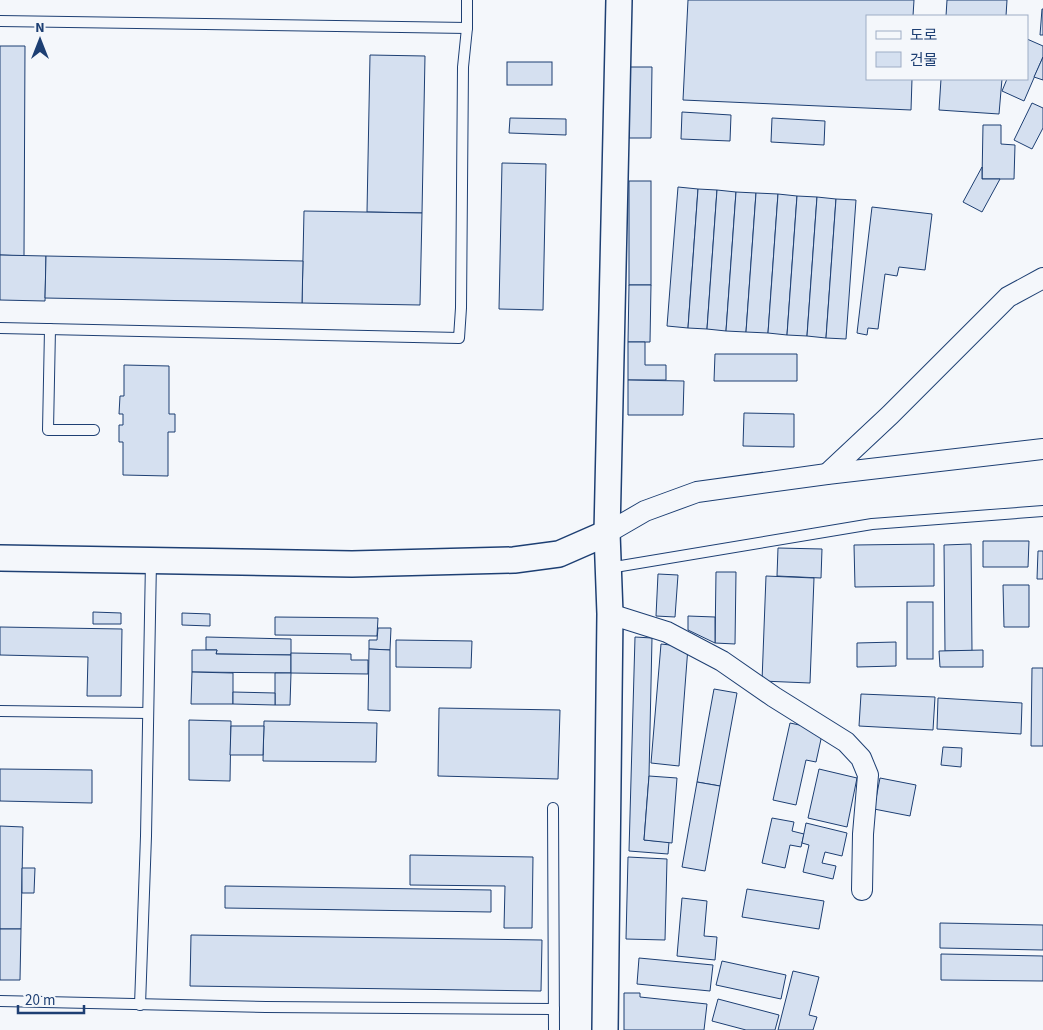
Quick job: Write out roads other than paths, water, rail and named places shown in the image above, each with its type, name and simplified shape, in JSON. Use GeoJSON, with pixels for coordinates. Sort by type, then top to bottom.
{"type":"FeatureCollection","features":[{"type":"Feature","properties":{"kind":"street"},"geometry":{"type":"LineString","coordinates":[[606,1030],[610,614],[607,533],[619,0]]}},
{"type":"Feature","properties":{"kind":"street"},"geometry":{"type":"LineString","coordinates":[[827,474],[890,415],[1008,297],[1043,278]]}},
{"type":"Feature","properties":{"kind":"street"},"geometry":{"type":"LineString","coordinates":[[0,558],[352,564],[514,560],[559,554],[607,533],[644,510],[697,492],[827,474],[1043,449]]}},
{"type":"Feature","properties":{"kind":"street"},"geometry":{"type":"LineString","coordinates":[[610,614],[667,632],[722,661],[774,697],[846,742],[861,758],[868,775],[863,834],[862,890]]}},
{"type":"Feature","properties":{"kind":"lane"},"geometry":{"type":"LineString","coordinates":[[0,328],[459,338],[461,308],[463,68],[467,28],[467,0]]}},
{"type":"Feature","properties":{"kind":"lane"},"geometry":{"type":"LineString","coordinates":[[0,21],[467,28]]}},
{"type":"Feature","properties":{"kind":"lane"},"geometry":{"type":"LineString","coordinates":[[50,330],[48,430],[94,430]]}},
{"type":"Feature","properties":{"kind":"lane"},"geometry":{"type":"LineString","coordinates":[[608,568],[872,524],[1043,511]]}},
{"type":"Feature","properties":{"kind":"lane"},"geometry":{"type":"LineString","coordinates":[[140,1004],[146,836],[151,560]]}},
{"type":"Feature","properties":{"kind":"lane"},"geometry":{"type":"LineString","coordinates":[[0,711],[148,713]]}},
{"type":"Feature","properties":{"kind":"lane"},"geometry":{"type":"LineString","coordinates":[[553,808],[554,1030]]}},
{"type":"Feature","properties":{"kind":"lane"},"geometry":{"type":"LineString","coordinates":[[0,1000],[140,1004],[554,1009]]}}]}
